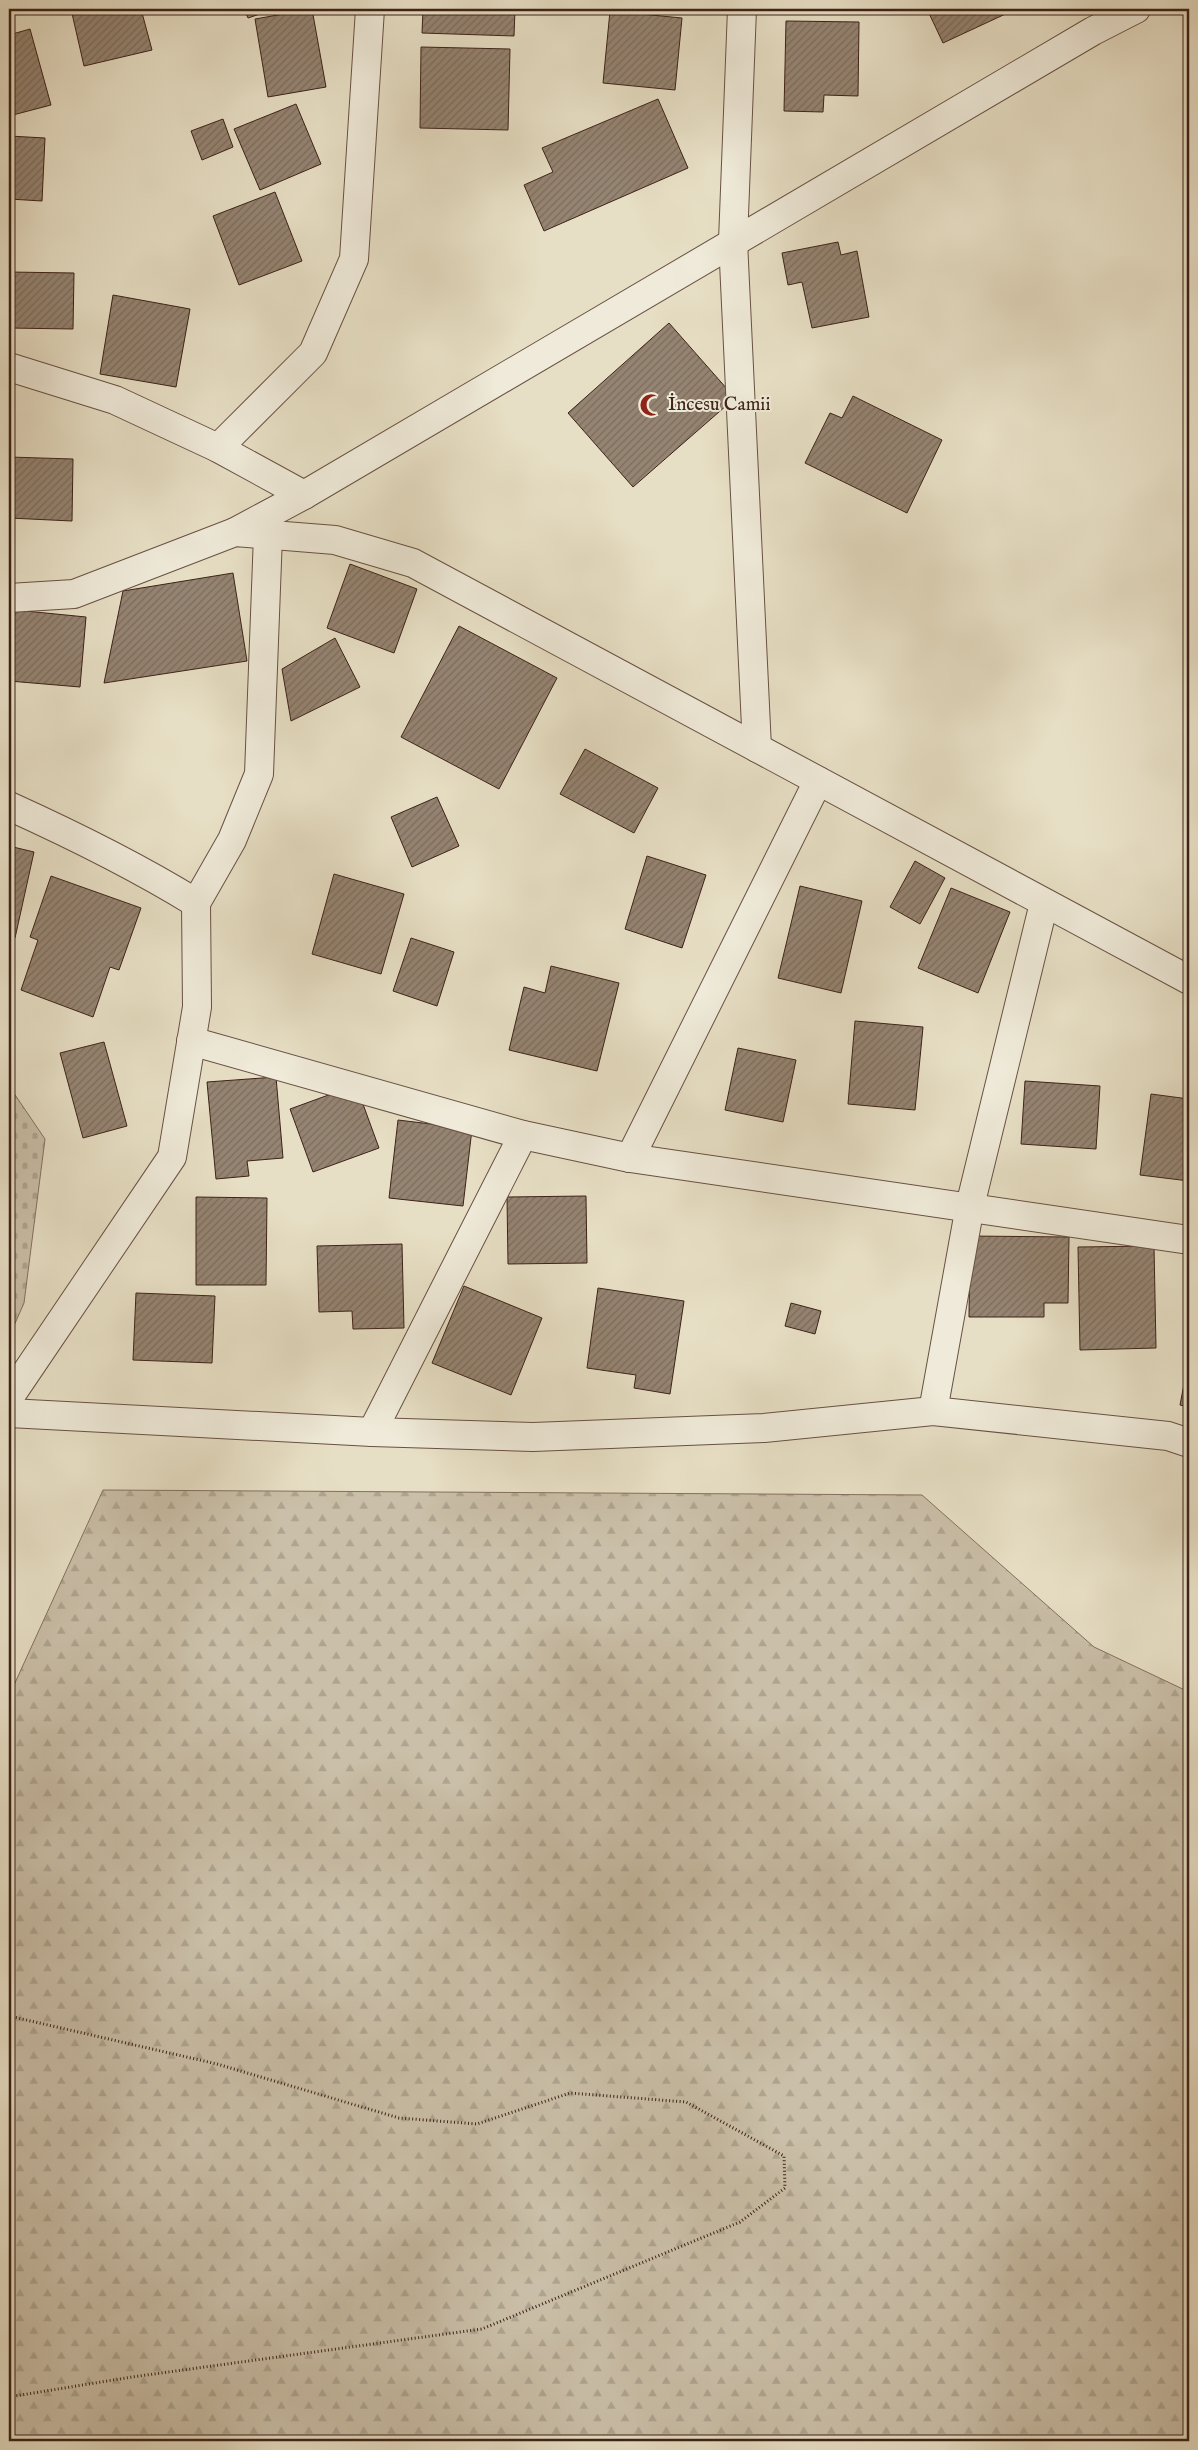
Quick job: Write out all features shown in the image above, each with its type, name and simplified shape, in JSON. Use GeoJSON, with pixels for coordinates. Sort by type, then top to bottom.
{"type":"FeatureCollection","features":[{"type":"Feature","properties":{"kind":"street"},"geometry":{"type":"LineString","coordinates":[[218,448],[313,352],[354,259],[370,9]]}},
{"type":"Feature","properties":{"kind":"street"},"geometry":{"type":"LineString","coordinates":[[742,9],[733,241],[758,748]]}},
{"type":"Feature","properties":{"kind":"street"},"geometry":{"type":"LineString","coordinates":[[9,598],[74,594],[235,532],[304,495],[733,241],[1091,20],[1136,9]]}},
{"type":"Feature","properties":{"kind":"street"},"geometry":{"type":"LineString","coordinates":[[9,367],[115,400],[218,448],[304,495]]}},
{"type":"Feature","properties":{"kind":"street"},"geometry":{"type":"LineString","coordinates":[[235,532],[334,540],[413,562],[1189,980]]}},
{"type":"Feature","properties":{"kind":"street"},"geometry":{"type":"LineString","coordinates":[[9,1398],[172,1157],[196,1007],[196,903],[232,840],[259,774],[268,535]]}},
{"type":"Feature","properties":{"kind":"street"},"geometry":{"type":"LineString","coordinates":[[630,1158],[818,781]]}},
{"type":"Feature","properties":{"kind":"street"},"geometry":{"type":"LineString","coordinates":[[9,806],[78,837],[145,871],[196,903]]}},
{"type":"Feature","properties":{"kind":"street"},"geometry":{"type":"LineString","coordinates":[[933,1411],[970,1206],[1044,903]]}},
{"type":"Feature","properties":{"kind":"street"},"geometry":{"type":"LineString","coordinates":[[191,1041],[523,1135],[630,1158],[970,1206],[1189,1240]]}},
{"type":"Feature","properties":{"kind":"street"},"geometry":{"type":"LineString","coordinates":[[372,1432],[523,1135]]}},
{"type":"Feature","properties":{"kind":"street"},"geometry":{"type":"LineString","coordinates":[[9,1413],[372,1432],[533,1437],[735,1429],[933,1411],[1168,1436],[1189,1443]]}},
{"type":"Feature","properties":{"kind":"path"},"geometry":{"type":"LineString","coordinates":[[9,2016],[217,2064],[399,2118],[477,2124],[570,2093],[686,2102],[784,2156],[785,2188],[740,2222],[482,2329],[132,2377],[9,2397]]}},
{"type":"Feature","properties":{"kind":"green space"},"geometry":{"type":"Polygon","coordinates":[[[9,1086],[45,1139],[24,1303],[9,1337],[9,1086]]]}},
{"type":"Feature","properties":{"kind":"green space"},"geometry":{"type":"Polygon","coordinates":[[[103,1490],[922,1495],[1094,1647],[1189,1692],[1189,2441],[9,2441],[9,1696],[103,1490]]]}},
{"type":"Feature","properties":{"kind":"building"},"geometry":{"type":"Polygon","coordinates":[[[71,9],[141,9],[152,50],[84,66],[71,9]]]}},
{"type":"Feature","properties":{"kind":"building"},"geometry":{"type":"Polygon","coordinates":[[[244,9],[275,9],[248,18],[244,9]]]}},
{"type":"Feature","properties":{"kind":"building"},"geometry":{"type":"Polygon","coordinates":[[[312,9],[326,87],[268,97],[255,19],[312,9]]]}},
{"type":"Feature","properties":{"kind":"building"},"geometry":{"type":"Polygon","coordinates":[[[423,9],[515,9],[514,36],[422,33],[423,9]]]}},
{"type":"Feature","properties":{"kind":"building"},"geometry":{"type":"Polygon","coordinates":[[[927,9],[1014,9],[1014,10],[943,43],[927,9]]]}},
{"type":"Feature","properties":{"kind":"building"},"geometry":{"type":"Polygon","coordinates":[[[610,11],[682,18],[675,90],[603,83],[610,11]]]}},
{"type":"Feature","properties":{"kind":"building"},"geometry":{"type":"Polygon","coordinates":[[[786,21],[859,22],[858,96],[824,95],[823,112],[784,111],[786,21]]]}},
{"type":"Feature","properties":{"kind":"building"},"geometry":{"type":"Polygon","coordinates":[[[30,29],[51,105],[9,116],[9,35],[30,29]]]}},
{"type":"Feature","properties":{"kind":"building"},"geometry":{"type":"Polygon","coordinates":[[[421,47],[510,49],[508,130],[420,128],[421,47]]]}},
{"type":"Feature","properties":{"kind":"building"},"geometry":{"type":"Polygon","coordinates":[[[658,99],[688,168],[544,231],[524,185],[553,172],[542,148],[658,99]]]}},
{"type":"Feature","properties":{"kind":"building"},"geometry":{"type":"Polygon","coordinates":[[[296,104],[321,164],[260,190],[234,129],[296,104]]]}},
{"type":"Feature","properties":{"kind":"building"},"geometry":{"type":"Polygon","coordinates":[[[223,119],[233,147],[202,160],[191,131],[223,119]]]}},
{"type":"Feature","properties":{"kind":"building"},"geometry":{"type":"Polygon","coordinates":[[[9,136],[45,138],[42,201],[9,199],[9,136]]]}},
{"type":"Feature","properties":{"kind":"building"},"geometry":{"type":"Polygon","coordinates":[[[275,192],[302,261],[239,285],[213,216],[275,192]]]}},
{"type":"Feature","properties":{"kind":"building"},"geometry":{"type":"Polygon","coordinates":[[[838,242],[841,255],[857,251],[869,317],[812,328],[802,282],[788,285],[782,253],[838,242]]]}},
{"type":"Feature","properties":{"kind":"building"},"geometry":{"type":"Polygon","coordinates":[[[9,272],[74,273],[73,329],[9,328],[9,272]]]}},
{"type":"Feature","properties":{"kind":"building"},"geometry":{"type":"Polygon","coordinates":[[[113,295],[190,309],[176,387],[100,374],[113,295]]]}},
{"type":"Feature","properties":{"kind":"building","name":"İncesu Camii"},"geometry":{"type":"Polygon","coordinates":[[[669,323],[735,398],[633,487],[568,413],[669,323]]]}},
{"type":"Feature","properties":{"kind":"building"},"geometry":{"type":"Polygon","coordinates":[[[853,396],[942,440],[907,513],[805,463],[830,413],[842,418],[853,396]]]}},
{"type":"Feature","properties":{"kind":"building"},"geometry":{"type":"Polygon","coordinates":[[[9,457],[73,459],[72,521],[9,518],[9,457]]]}},
{"type":"Feature","properties":{"kind":"building"},"geometry":{"type":"Polygon","coordinates":[[[350,564],[417,589],[394,653],[327,628],[350,564]]]}},
{"type":"Feature","properties":{"kind":"building"},"geometry":{"type":"Polygon","coordinates":[[[233,573],[247,661],[104,683],[123,591],[233,573]]]}},
{"type":"Feature","properties":{"kind":"building"},"geometry":{"type":"Polygon","coordinates":[[[15,610],[86,617],[80,687],[9,681],[15,610]]]}},
{"type":"Feature","properties":{"kind":"building"},"geometry":{"type":"Polygon","coordinates":[[[459,626],[557,678],[499,789],[401,737],[459,626]]]}},
{"type":"Feature","properties":{"kind":"building"},"geometry":{"type":"Polygon","coordinates":[[[335,638],[360,687],[291,721],[282,669],[335,638]]]}},
{"type":"Feature","properties":{"kind":"building"},"geometry":{"type":"Polygon","coordinates":[[[585,749],[658,788],[634,833],[560,794],[585,749]]]}},
{"type":"Feature","properties":{"kind":"building"},"geometry":{"type":"Polygon","coordinates":[[[437,797],[459,846],[412,867],[391,817],[437,797]]]}},
{"type":"Feature","properties":{"kind":"building"},"geometry":{"type":"Polygon","coordinates":[[[9,846],[34,852],[15,938],[9,937],[9,846]]]}},
{"type":"Feature","properties":{"kind":"building"},"geometry":{"type":"Polygon","coordinates":[[[647,856],[706,875],[682,948],[625,929],[647,856]]]}},
{"type":"Feature","properties":{"kind":"building"},"geometry":{"type":"Polygon","coordinates":[[[915,861],[945,878],[920,924],[890,907],[915,861]]]}},
{"type":"Feature","properties":{"kind":"building"},"geometry":{"type":"Polygon","coordinates":[[[334,874],[404,894],[381,974],[312,954],[334,874]]]}},
{"type":"Feature","properties":{"kind":"building"},"geometry":{"type":"Polygon","coordinates":[[[51,876],[141,908],[119,970],[110,967],[93,1017],[21,990],[38,940],[30,937],[51,876]]]}},
{"type":"Feature","properties":{"kind":"building"},"geometry":{"type":"Polygon","coordinates":[[[800,886],[862,901],[841,993],[778,978],[800,886]]]}},
{"type":"Feature","properties":{"kind":"building"},"geometry":{"type":"Polygon","coordinates":[[[951,888],[1010,912],[978,993],[918,968],[951,888]]]}},
{"type":"Feature","properties":{"kind":"building"},"geometry":{"type":"Polygon","coordinates":[[[411,938],[454,952],[437,1006],[393,991],[411,938]]]}},
{"type":"Feature","properties":{"kind":"building"},"geometry":{"type":"Polygon","coordinates":[[[551,966],[619,983],[597,1071],[509,1050],[524,987],[545,993],[551,966]]]}},
{"type":"Feature","properties":{"kind":"building"},"geometry":{"type":"Polygon","coordinates":[[[855,1021],[923,1027],[915,1110],[848,1104],[855,1021]]]}},
{"type":"Feature","properties":{"kind":"building"},"geometry":{"type":"Polygon","coordinates":[[[104,1042],[127,1126],[83,1138],[60,1053],[104,1042]]]}},
{"type":"Feature","properties":{"kind":"building"},"geometry":{"type":"Polygon","coordinates":[[[738,1048],[796,1060],[783,1122],[725,1110],[738,1048]]]}},
{"type":"Feature","properties":{"kind":"building"},"geometry":{"type":"Polygon","coordinates":[[[276,1077],[283,1158],[247,1161],[249,1176],[216,1179],[207,1082],[276,1077]]]}},
{"type":"Feature","properties":{"kind":"building"},"geometry":{"type":"Polygon","coordinates":[[[1025,1081],[1100,1086],[1096,1149],[1021,1144],[1025,1081]]]}},
{"type":"Feature","properties":{"kind":"building"},"geometry":{"type":"Polygon","coordinates":[[[356,1085],[379,1148],[313,1172],[290,1109],[356,1085]]]}},
{"type":"Feature","properties":{"kind":"building"},"geometry":{"type":"Polygon","coordinates":[[[1151,1094],[1189,1099],[1189,1181],[1140,1175],[1151,1094]]]}},
{"type":"Feature","properties":{"kind":"building"},"geometry":{"type":"Polygon","coordinates":[[[398,1120],[472,1129],[463,1206],[389,1198],[398,1120]]]}},
{"type":"Feature","properties":{"kind":"building"},"geometry":{"type":"Polygon","coordinates":[[[586,1196],[587,1263],[508,1264],[507,1197],[586,1196]]]}},
{"type":"Feature","properties":{"kind":"building"},"geometry":{"type":"Polygon","coordinates":[[[196,1197],[267,1198],[266,1285],[196,1285],[196,1197]]]}},
{"type":"Feature","properties":{"kind":"building"},"geometry":{"type":"Polygon","coordinates":[[[970,1236],[1069,1237],[1068,1303],[1044,1303],[1044,1317],[969,1317],[970,1236]]]}},
{"type":"Feature","properties":{"kind":"building"},"geometry":{"type":"Polygon","coordinates":[[[402,1244],[404,1328],[353,1329],[352,1311],[319,1312],[317,1246],[402,1244]]]}},
{"type":"Feature","properties":{"kind":"building"},"geometry":{"type":"Polygon","coordinates":[[[1154,1246],[1156,1348],[1080,1350],[1078,1247],[1154,1246]]]}},
{"type":"Feature","properties":{"kind":"building"},"geometry":{"type":"Polygon","coordinates":[[[464,1286],[542,1318],[511,1395],[432,1363],[464,1286]]]}},
{"type":"Feature","properties":{"kind":"building"},"geometry":{"type":"Polygon","coordinates":[[[598,1288],[684,1301],[670,1394],[634,1388],[636,1375],[587,1368],[598,1288]]]}},
{"type":"Feature","properties":{"kind":"building"},"geometry":{"type":"Polygon","coordinates":[[[136,1293],[215,1296],[212,1363],[133,1360],[136,1293]]]}},
{"type":"Feature","properties":{"kind":"building"},"geometry":{"type":"Polygon","coordinates":[[[791,1303],[821,1311],[815,1334],[785,1326],[791,1303]]]}},
{"type":"Feature","properties":{"kind":"building"},"geometry":{"type":"Polygon","coordinates":[[[1189,1358],[1189,1407],[1180,1405],[1189,1358]]]}},
{"type":"Feature","properties":{"kind":"place","name":"İncesu Camii"},"geometry":{"type":"Point","coordinates":[651,405]}}]}
